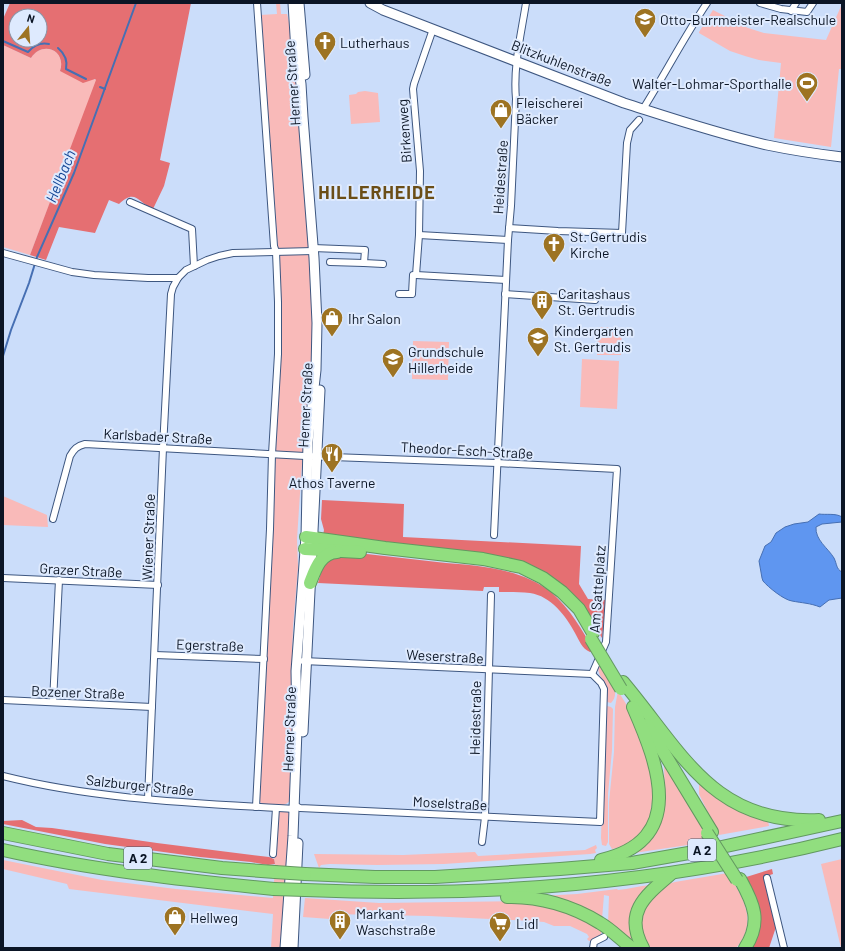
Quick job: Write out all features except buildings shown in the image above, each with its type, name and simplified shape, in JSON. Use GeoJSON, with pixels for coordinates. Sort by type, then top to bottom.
{"type":"FeatureCollection","features":[{"type":"Feature","properties":{"kind":"highway"},"geometry":{"type":"LineString","coordinates":[[309,543],[344,551],[494,566],[524,574],[546,586],[561,598],[592,636]]}},
{"type":"Feature","properties":{"kind":"highway"},"geometry":{"type":"LineString","coordinates":[[309,543],[385,548],[483,559],[521,567],[543,578],[562,592],[579,609],[592,636],[632,699],[709,832]]}},
{"type":"Feature","properties":{"kind":"highway"},"geometry":{"type":"LineString","coordinates":[[310,583],[318,565],[326,555],[331,552],[344,551]]}},
{"type":"Feature","properties":{"kind":"highway"},"geometry":{"type":"LineString","coordinates":[[560,869],[614,857],[628,851],[644,839],[654,825],[659,805],[658,780],[648,741],[622,685]]}},
{"type":"Feature","properties":{"kind":"highway"},"geometry":{"type":"LineString","coordinates":[[622,685],[703,779],[738,805],[754,812],[786,820],[842,820]]}},
{"type":"Feature","properties":{"kind":"highway"},"geometry":{"type":"LineString","coordinates":[[633,707],[738,880],[750,897],[755,921],[753,932],[745,948]]}},
{"type":"Feature","properties":{"kind":"highway","name":"A 2"},"geometry":{"type":"LineString","coordinates":[[3,833],[108,854],[222,868],[375,877],[435,877],[632,863],[717,848],[842,820]]}},
{"type":"Feature","properties":{"kind":"highway","name":"A 2"},"geometry":{"type":"LineString","coordinates":[[3,850],[58,861],[187,881],[274,889],[390,893],[463,892],[542,887],[672,873],[751,859],[842,839]]}},
{"type":"Feature","properties":{"kind":"highway"},"geometry":{"type":"LineString","coordinates":[[643,948],[636,931],[636,922],[641,902],[647,894],[672,873]]}},
{"type":"Feature","properties":{"kind":"highway"},"geometry":{"type":"LineString","coordinates":[[738,880],[746,896],[750,915],[749,928],[744,941],[739,948]]}},
{"type":"Feature","properties":{"kind":"highway"},"geometry":{"type":"LineString","coordinates":[[463,892],[489,897],[518,896],[561,904],[589,916],[632,948]]}},
{"type":"Feature","properties":{"kind":"main road","name":"Herner Straße"},"geometry":{"type":"LineString","coordinates":[[292,3],[296,52],[301,84],[322,332],[321,378],[312,456],[309,543],[297,730],[293,948]]}},
{"type":"Feature","properties":{"kind":"main road"},"geometry":{"type":"LineString","coordinates":[[300,8],[306,3]]}},
{"type":"Feature","properties":{"kind":"main road"},"geometry":{"type":"LineString","coordinates":[[362,3],[385,6]]}},
{"type":"Feature","properties":{"kind":"main road","name":"Blitzkuhlenstraße"},"geometry":{"type":"LineString","coordinates":[[370,3],[385,6],[432,29],[644,109],[713,131],[768,145],[842,157]]}},
{"type":"Feature","properties":{"kind":"main road","name":"Herner Straße"},"geometry":{"type":"LineString","coordinates":[[300,8],[314,249]]}},
{"type":"Feature","properties":{"kind":"main road","name":"Herner Straße"},"geometry":{"type":"LineString","coordinates":[[302,661],[310,583],[309,543]]}},
{"type":"Feature","properties":{"kind":"main road","name":"Herner Straße"},"geometry":{"type":"LineString","coordinates":[[285,948],[296,808]]}},
{"type":"Feature","properties":{"kind":"street","name":"Herner Straße"},"geometry":{"type":"LineString","coordinates":[[256,807],[278,354],[276,252],[274,246],[257,3]]}},
{"type":"Feature","properties":{"kind":"street","name":"Heidestraße"},"geometry":{"type":"LineString","coordinates":[[494,535],[505,294],[512,191],[516,99],[514,83],[516,61],[526,3]]}},
{"type":"Feature","properties":{"kind":"street"},"geometry":{"type":"LineString","coordinates":[[644,109],[707,3]]}},
{"type":"Feature","properties":{"kind":"street"},"geometry":{"type":"LineString","coordinates":[[760,3],[791,11],[807,12],[813,3]]}},
{"type":"Feature","properties":{"kind":"street"},"geometry":{"type":"LineString","coordinates":[[791,11],[796,3]]}},
{"type":"Feature","properties":{"kind":"street","name":"Birkenweg"},"geometry":{"type":"LineString","coordinates":[[399,294],[412,294],[413,275],[416,275],[419,235],[420,171],[414,84],[432,29]]}},
{"type":"Feature","properties":{"kind":"street"},"geometry":{"type":"LineString","coordinates":[[509,228],[622,233],[627,142],[630,130],[639,120]]}},
{"type":"Feature","properties":{"kind":"street"},"geometry":{"type":"LineString","coordinates":[[130,202],[192,229],[194,266]]}},
{"type":"Feature","properties":{"kind":"street"},"geometry":{"type":"LineString","coordinates":[[419,235],[508,240]]}},
{"type":"Feature","properties":{"kind":"street"},"geometry":{"type":"LineString","coordinates":[[3,253],[72,272],[94,276],[148,278],[178,278],[186,270],[194,266],[219,256],[233,253],[314,249],[365,250],[364,263]]}},
{"type":"Feature","properties":{"kind":"street"},"geometry":{"type":"LineString","coordinates":[[330,262],[383,264]]}},
{"type":"Feature","properties":{"kind":"street"},"geometry":{"type":"LineString","coordinates":[[416,275],[506,280]]}},
{"type":"Feature","properties":{"kind":"street","name":"Wiener Straße"},"geometry":{"type":"LineString","coordinates":[[148,799],[171,294],[173,286],[178,278]]}},
{"type":"Feature","properties":{"kind":"street"},"geometry":{"type":"LineString","coordinates":[[505,294],[595,300]]}},
{"type":"Feature","properties":{"kind":"street","name":"Karlsbader Straße"},"geometry":{"type":"LineString","coordinates":[[53,519],[70,456],[73,450],[85,444],[312,456]]}},
{"type":"Feature","properties":{"kind":"street","name":"Theodor-Esch-Straße"},"geometry":{"type":"LineString","coordinates":[[312,456],[617,469]]}},
{"type":"Feature","properties":{"kind":"street","name":"Am Sattelplatz"},"geometry":{"type":"LineString","coordinates":[[592,674],[606,642],[617,469]]}},
{"type":"Feature","properties":{"kind":"street","name":"Grazer Straße"},"geometry":{"type":"LineString","coordinates":[[3,578],[158,585]]}},
{"type":"Feature","properties":{"kind":"street"},"geometry":{"type":"LineString","coordinates":[[53,702],[58,580]]}},
{"type":"Feature","properties":{"kind":"street","name":"Heidestraße"},"geometry":{"type":"LineString","coordinates":[[482,842],[485,817],[491,595]]}},
{"type":"Feature","properties":{"kind":"street","name":"Egerstraße"},"geometry":{"type":"LineString","coordinates":[[155,655],[264,659]]}},
{"type":"Feature","properties":{"kind":"street","name":"Weserstraße"},"geometry":{"type":"LineString","coordinates":[[302,661],[592,674]]}},
{"type":"Feature","properties":{"kind":"street","name":"Moselstraße"},"geometry":{"type":"LineString","coordinates":[[296,808],[600,822],[604,689],[601,683],[592,674]]}},
{"type":"Feature","properties":{"kind":"street","name":"Bozener Straße"},"geometry":{"type":"LineString","coordinates":[[3,700],[152,707]]}},
{"type":"Feature","properties":{"kind":"street","name":"Salzburger Straße"},"geometry":{"type":"LineString","coordinates":[[3,776],[85,792],[148,799],[256,807],[296,808]]}},
{"type":"Feature","properties":{"kind":"street"},"geometry":{"type":"LineString","coordinates":[[273,854],[276,808]]}},
{"type":"Feature","properties":{"kind":"street"},"geometry":{"type":"LineString","coordinates":[[767,878],[784,948]]}},
{"type":"Feature","properties":{"kind":"street"},"geometry":{"type":"LineString","coordinates":[[593,948],[594,942],[605,929]]}},
{"type":"Feature","properties":{"kind":"shaded area"},"geometry":{"type":"Polygon","coordinates":[[[10,3],[191,3],[160,160],[170,163],[164,186],[153,209],[133,197],[124,199],[119,204],[109,200],[95,233],[59,227],[46,260],[30,255],[96,80],[83,83],[60,71],[60,58],[57,53],[52,50],[41,49],[31,58],[9,48],[48,48],[48,8],[8,8],[8,47],[3,45],[3,19],[10,3]]]}},
{"type":"Feature","properties":{"kind":"shaded area"},"geometry":{"type":"Polygon","coordinates":[[[276,3],[280,3],[281,14],[287,14],[291,30],[297,74],[314,322],[312,378],[305,418],[297,539],[298,567],[292,657],[294,666],[294,723],[291,799],[285,804],[278,806],[262,804],[260,802],[274,509],[281,288],[260,15],[277,14],[276,3]]]}},
{"type":"Feature","properties":{"kind":"shaded area"},"geometry":{"type":"Polygon","coordinates":[[[842,4],[842,69],[839,69],[831,147],[774,138],[781,63],[759,60],[730,51],[699,32],[713,10],[748,28],[764,33],[826,40],[842,4]]]}},
{"type":"Feature","properties":{"kind":"shaded area"},"geometry":{"type":"Polygon","coordinates":[[[3,45],[31,58],[41,49],[52,50],[57,53],[60,58],[60,71],[97,80],[30,255],[3,247],[3,45]]]}},
{"type":"Feature","properties":{"kind":"shaded area"},"geometry":{"type":"Polygon","coordinates":[[[365,91],[378,93],[380,122],[351,124],[349,95],[365,91]]]}},
{"type":"Feature","properties":{"kind":"shaded area"},"geometry":{"type":"Polygon","coordinates":[[[598,327],[622,328],[621,355],[597,355],[598,327]]]}},
{"type":"Feature","properties":{"kind":"shaded area"},"geometry":{"type":"Polygon","coordinates":[[[413,341],[449,342],[448,380],[412,379],[413,341]]]}},
{"type":"Feature","properties":{"kind":"shaded area"},"geometry":{"type":"Polygon","coordinates":[[[582,359],[619,361],[617,409],[580,407],[582,359]]]}},
{"type":"Feature","properties":{"kind":"shaded area"},"geometry":{"type":"Polygon","coordinates":[[[3,496],[47,515],[48,527],[3,525],[3,496]]]}},
{"type":"Feature","properties":{"kind":"shaded area"},"geometry":{"type":"Polygon","coordinates":[[[322,500],[404,504],[403,537],[581,546],[579,584],[588,599],[606,600],[602,638],[594,625],[548,577],[323,535],[324,530],[321,519],[322,500]]]}},
{"type":"Feature","properties":{"kind":"shaded area"},"geometry":{"type":"Polygon","coordinates":[[[358,553],[497,569],[525,577],[551,592],[564,605],[585,635],[594,651],[587,651],[583,647],[567,620],[551,602],[538,595],[530,593],[499,592],[499,587],[484,587],[483,591],[318,583],[325,558],[358,553]]]}},
{"type":"Feature","properties":{"kind":"shaded area"},"geometry":{"type":"Polygon","coordinates":[[[599,660],[614,687],[615,693],[611,703],[607,702],[606,687],[599,671],[599,660]]]}},
{"type":"Feature","properties":{"kind":"shaded area"},"geometry":{"type":"Polygon","coordinates":[[[618,691],[633,715],[649,765],[654,792],[648,826],[628,846],[612,849],[609,844],[609,802],[614,752],[615,707],[618,691]]]}},
{"type":"Feature","properties":{"kind":"shaded area"},"geometry":{"type":"Polygon","coordinates":[[[607,706],[613,709],[612,750],[608,794],[608,842],[606,846],[602,845],[601,838],[605,708],[607,706]]]}},
{"type":"Feature","properties":{"kind":"shaded area"},"geometry":{"type":"Polygon","coordinates":[[[664,764],[704,828],[708,842],[634,853],[651,838],[665,802],[664,764]]]}},
{"type":"Feature","properties":{"kind":"shaded area"},"geometry":{"type":"Polygon","coordinates":[[[699,781],[768,821],[769,826],[719,835],[699,794],[699,781]]]}},
{"type":"Feature","properties":{"kind":"shaded area"},"geometry":{"type":"Polygon","coordinates":[[[280,811],[288,812],[290,817],[280,948],[271,948],[273,914],[69,889],[67,884],[3,869],[3,860],[102,880],[176,889],[273,898],[274,859],[276,853],[278,813],[280,811]]]}},
{"type":"Feature","properties":{"kind":"shaded area"},"geometry":{"type":"Polygon","coordinates":[[[22,820],[36,827],[269,857],[274,859],[275,864],[268,865],[200,857],[105,844],[3,824],[3,821],[22,820]]]}},
{"type":"Feature","properties":{"kind":"shaded area"},"geometry":{"type":"Polygon","coordinates":[[[596,845],[596,853],[590,854],[444,864],[330,864],[321,865],[319,868],[314,854],[403,855],[475,852],[478,856],[585,850],[596,845]]]}},
{"type":"Feature","properties":{"kind":"shaded area"},"geometry":{"type":"Polygon","coordinates":[[[842,859],[842,948],[841,948],[821,864],[842,859]]]}},
{"type":"Feature","properties":{"kind":"shaded area"},"geometry":{"type":"Polygon","coordinates":[[[772,869],[773,874],[764,877],[776,927],[769,948],[750,948],[756,936],[743,878],[772,869]]]}},
{"type":"Feature","properties":{"kind":"shaded area"},"geometry":{"type":"Polygon","coordinates":[[[728,873],[743,901],[748,919],[747,929],[736,948],[646,948],[639,916],[661,886],[675,882],[728,873]]]}},
{"type":"Feature","properties":{"kind":"shaded area"},"geometry":{"type":"Polygon","coordinates":[[[651,885],[635,942],[608,924],[609,896],[604,895],[602,919],[540,896],[618,890],[651,885]]]}},
{"type":"Feature","properties":{"kind":"shaded area"},"geometry":{"type":"Polygon","coordinates":[[[305,898],[379,903],[520,901],[561,909],[601,929],[601,935],[594,940],[589,941],[587,939],[589,937],[587,934],[570,926],[554,926],[544,922],[531,921],[429,916],[332,914],[330,919],[303,917],[305,898]]]}},
{"type":"Feature","properties":{"kind":"water"},"geometry":{"type":"Polygon","coordinates":[[[819,514],[842,517],[842,522],[822,524],[816,527],[816,532],[820,540],[834,558],[838,568],[842,572],[842,598],[829,600],[820,607],[789,600],[776,593],[763,581],[759,561],[765,546],[771,542],[776,533],[785,527],[808,522],[819,514]]]}},
{"type":"Feature","properties":{"kind":"waterway","name":"Hellbach"},"geometry":{"type":"LineString","coordinates":[[3,356],[37,257],[74,173],[136,3]]}},
{"type":"Feature","properties":{"kind":"waterway"},"geometry":{"type":"LineString","coordinates":[[3,41],[28,52],[37,45],[43,43],[49,44]]}},
{"type":"Feature","properties":{"kind":"waterway"},"geometry":{"type":"LineString","coordinates":[[58,48],[65,57],[67,63],[66,69],[86,79]]}},
{"type":"Feature","properties":{"kind":"waterway","name":"Hellbach"},"geometry":{"type":"LineString","coordinates":[[100,87],[105,89]]}},
{"type":"Feature","properties":{"kind":"place","name":"Otto-Burrmeister-Realschule"},"geometry":{"type":"Point","coordinates":[645,38]}},
{"type":"Feature","properties":{"kind":"place","name":"Lutherhaus"},"geometry":{"type":"Point","coordinates":[325,62]}},
{"type":"Feature","properties":{"kind":"place","name":"Walter-Lohmar-Sporthalle"},"geometry":{"type":"Point","coordinates":[807,102]}},
{"type":"Feature","properties":{"kind":"place","name":"Fleischerei Bäcker"},"geometry":{"type":"Point","coordinates":[501,130]}},
{"type":"Feature","properties":{"kind":"place","name":"St. Gertrudis Kirche"},"geometry":{"type":"Point","coordinates":[554,264]}},
{"type":"Feature","properties":{"kind":"place","name":"Caritashaus St. Gertrudis"},"geometry":{"type":"Point","coordinates":[542,320]}},
{"type":"Feature","properties":{"kind":"place","name":"Ihr Salon"},"geometry":{"type":"Point","coordinates":[332,338]}},
{"type":"Feature","properties":{"kind":"place","name":"Kindergarten St. Gertrudis"},"geometry":{"type":"Point","coordinates":[538,358]}},
{"type":"Feature","properties":{"kind":"place","name":"Grundschule Hillerheide"},"geometry":{"type":"Point","coordinates":[393,378]}},
{"type":"Feature","properties":{"kind":"place","name":"Athos Taverne"},"geometry":{"type":"Point","coordinates":[332,474]}},
{"type":"Feature","properties":{"kind":"place","name":"Hellweg"},"geometry":{"type":"Point","coordinates":[175,936]}},
{"type":"Feature","properties":{"kind":"place","name":"Markant Waschstraße"},"geometry":{"type":"Point","coordinates":[340,940]}},
{"type":"Feature","properties":{"kind":"place","name":"Lidl"},"geometry":{"type":"Point","coordinates":[500,942]}},
{"type":"Feature","properties":{"kind":"district","name":"HILLERHEIDE"},"geometry":{"type":"Point","coordinates":[377,192]}}]}
